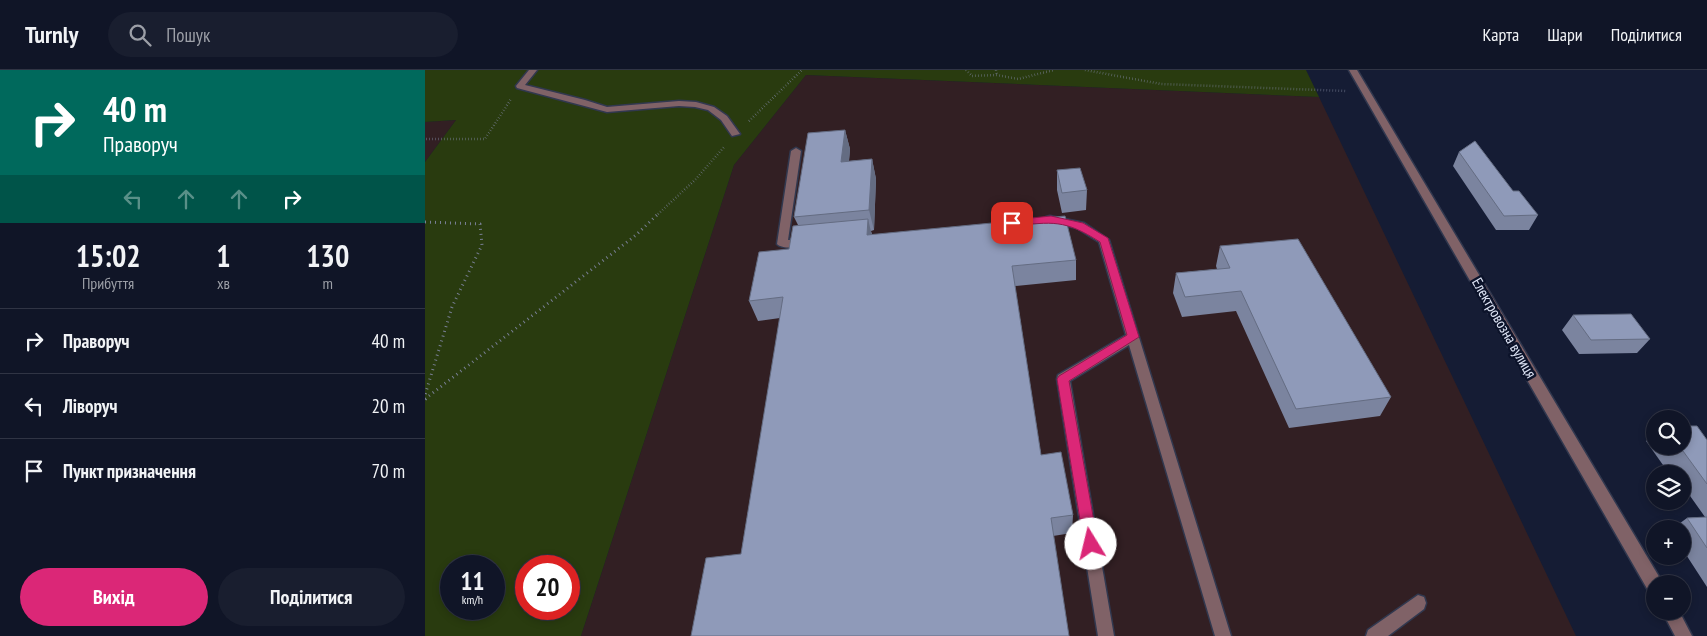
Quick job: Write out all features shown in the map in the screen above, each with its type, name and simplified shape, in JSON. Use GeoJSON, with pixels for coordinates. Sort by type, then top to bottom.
{"type":"FeatureCollection","features":[{"type":"Feature","properties":{"kind":"street"},"geometry":{"type":"LineString","coordinates":[[533,70],[520,86],[591,104],[607,110],[637,110],[664,104],[699,103],[728,121],[735,134]]}},
{"type":"Feature","properties":{"kind":"street","name":"Електровозна вулиця"},"geometry":{"type":"LineString","coordinates":[[1353,70],[1649,575]]}},
{"type":"Feature","properties":{"kind":"street"},"geometry":{"type":"LineString","coordinates":[[796,151],[782,244],[822,240]]}},
{"type":"Feature","properties":{"kind":"street"},"geometry":{"type":"LineString","coordinates":[[1041,220],[1051,219],[1080,225],[1105,240],[1223,636]]}},
{"type":"Feature","properties":{"kind":"street"},"geometry":{"type":"LineString","coordinates":[[1106,636],[1063,379],[1133,337]]}},
{"type":"Feature","properties":{"kind":"street"},"geometry":{"type":"LineString","coordinates":[[1373,636],[1418,603]]}},
{"type":"Feature","properties":{"kind":"street"},"geometry":{"type":"LineString","coordinates":[[1674,620],[1684,636]]}},
{"type":"Feature","properties":{"kind":"path"},"geometry":{"type":"LineString","coordinates":[[425,397],[636,235],[696,180],[735,134],[802,70]]}},
{"type":"Feature","properties":{"kind":"path"},"geometry":{"type":"LineString","coordinates":[[966,70],[971,76],[997,75],[1018,79],[1054,70]]}},
{"type":"Feature","properties":{"kind":"path"},"geometry":{"type":"LineString","coordinates":[[996,70],[997,75]]}},
{"type":"Feature","properties":{"kind":"path"},"geometry":{"type":"LineString","coordinates":[[1085,70],[1161,84],[1366,92]]}},
{"type":"Feature","properties":{"kind":"path"},"geometry":{"type":"LineString","coordinates":[[425,140],[485,139],[520,86]]}},
{"type":"Feature","properties":{"kind":"path"},"geometry":{"type":"LineString","coordinates":[[425,222],[480,224],[482,246],[452,307],[425,397]]}},
{"type":"Feature","properties":{"kind":"shaded area"},"geometry":{"type":"Polygon","coordinates":[[[806,75],[1319,97],[1576,636],[581,636],[734,165],[806,75]]]}},
{"type":"Feature","properties":{"kind":"shaded area"},"geometry":{"type":"Polygon","coordinates":[[[456,120],[425,162],[425,122],[456,120]]]}},
{"type":"Feature","properties":{"kind":"green space"},"geometry":{"type":"Polygon","coordinates":[[[425,70],[1306,70],[1319,97],[806,75],[734,165],[581,636],[425,636],[425,162],[456,120],[425,122],[425,70]]]}},
{"type":"Feature","properties":{"kind":"building"},"geometry":{"type":"Polygon","coordinates":[[[845,130],[841,162],[872,159],[869,210],[794,217],[808,133],[845,130]]]}},
{"type":"Feature","properties":{"kind":"building"},"geometry":{"type":"Polygon","coordinates":[[[1475,141],[1513,191],[1519,191],[1538,215],[1504,216],[1459,152],[1475,141]]]}},
{"type":"Feature","properties":{"kind":"building"},"geometry":{"type":"Polygon","coordinates":[[[1080,168],[1087,190],[1062,193],[1057,170],[1080,168]]]}},
{"type":"Feature","properties":{"kind":"building"},"geometry":{"type":"Polygon","coordinates":[[[1065,216],[1076,260],[1012,266],[1041,455],[1061,452],[1073,515],[1051,518],[1069,636],[691,636],[706,558],[741,554],[783,297],[749,301],[759,252],[789,249],[793,226],[868,219],[867,235],[1065,216]]]}},
{"type":"Feature","properties":{"kind":"building"},"geometry":{"type":"Polygon","coordinates":[[[1298,239],[1391,397],[1296,409],[1241,291],[1185,297],[1176,273],[1230,268],[1220,246],[1298,239]]]}},
{"type":"Feature","properties":{"kind":"building"},"geometry":{"type":"Polygon","coordinates":[[[1631,314],[1650,339],[1591,340],[1573,315],[1631,314]]]}},
{"type":"Feature","properties":{"kind":"building"},"geometry":{"type":"Polygon","coordinates":[[[1691,426],[1697,426],[1707,440],[1707,484],[1686,455],[1691,455],[1691,426]]]}},
{"type":"Feature","properties":{"kind":"building"},"geometry":{"type":"Polygon","coordinates":[[[1707,517],[1707,548],[1691,524],[1691,520],[1687,518],[1707,517]]]}},
{"type":"Feature","properties":{"kind":"route"},"geometry":{"type":"LineString","coordinates":[[1012,223],[1051,219],[1080,225],[1105,240],[1133,337],[1063,379],[1091,544]]}}]}
